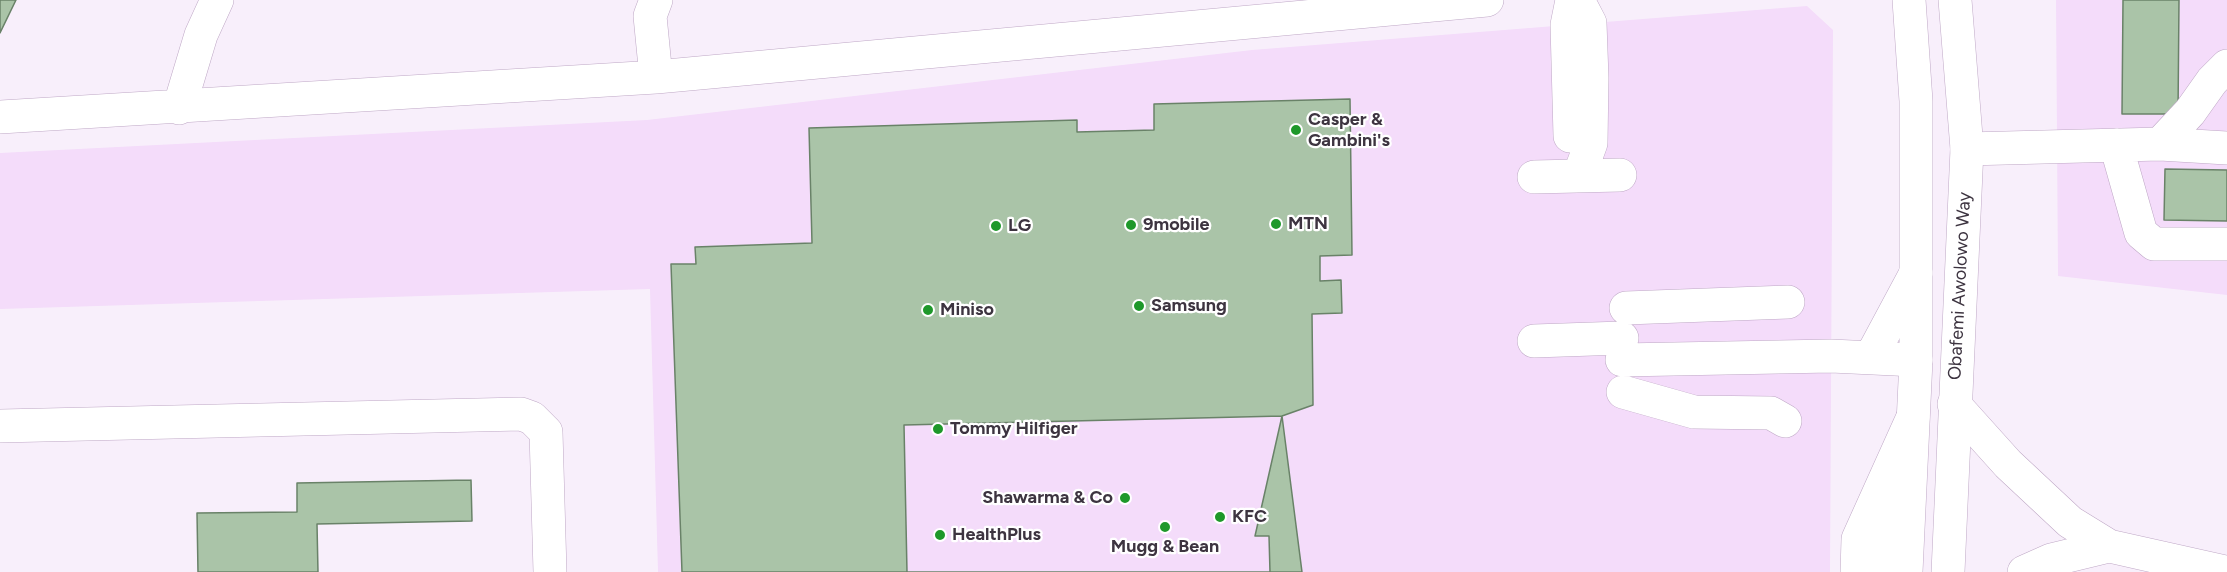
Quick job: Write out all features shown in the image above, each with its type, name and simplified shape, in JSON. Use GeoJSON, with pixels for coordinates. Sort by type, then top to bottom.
{"type":"FeatureCollection","features":[{"type":"Feature","properties":{"kind":"street"},"geometry":{"type":"LineString","coordinates":[[179,108],[201,35],[217,0]]}},
{"type":"Feature","properties":{"kind":"street"},"geometry":{"type":"LineString","coordinates":[[656,0],[650,16],[656,77]]}},
{"type":"Feature","properties":{"kind":"street"},"geometry":{"type":"LineString","coordinates":[[0,117],[179,108],[656,77],[1487,0]]}},
{"type":"Feature","properties":{"kind":"street"},"geometry":{"type":"LineString","coordinates":[[1572,0],[1567,25],[1570,127],[1571,147],[1579,176]]}},
{"type":"Feature","properties":{"kind":"street"},"geometry":{"type":"LineString","coordinates":[[1578,0],[1590,23],[1592,78],[1591,143],[1579,176]]}},
{"type":"Feature","properties":{"kind":"street"},"geometry":{"type":"LineString","coordinates":[[1906,572],[1916,360],[1916,101],[1909,0]]}},
{"type":"Feature","properties":{"kind":"street","name":"Obafemi Awolowo Way"},"geometry":{"type":"LineString","coordinates":[[1948,572],[1966,149],[1955,0]]}},
{"type":"Feature","properties":{"kind":"street"},"geometry":{"type":"LineString","coordinates":[[2160,144],[2190,112],[2212,81],[2227,66]]}},
{"type":"Feature","properties":{"kind":"street"},"geometry":{"type":"LineString","coordinates":[[1966,149],[2160,144],[2227,148]]}},
{"type":"Feature","properties":{"kind":"street"},"geometry":{"type":"LineString","coordinates":[[2116,145],[2141,232],[2154,244],[2227,244]]}},
{"type":"Feature","properties":{"kind":"street"},"geometry":{"type":"LineString","coordinates":[[1534,177],[1620,175]]}},
{"type":"Feature","properties":{"kind":"street"},"geometry":{"type":"LineString","coordinates":[[1871,357],[1916,273]]}},
{"type":"Feature","properties":{"kind":"street"},"geometry":{"type":"LineString","coordinates":[[1623,350],[1788,302]]}},
{"type":"Feature","properties":{"kind":"street"},"geometry":{"type":"LineString","coordinates":[[1534,341],[1623,350],[1916,360]]}},
{"type":"Feature","properties":{"kind":"street"},"geometry":{"type":"LineString","coordinates":[[1623,350],[1694,412],[1771,413],[1785,421]]}},
{"type":"Feature","properties":{"kind":"street"},"geometry":{"type":"LineString","coordinates":[[1954,404],[2008,464],[2070,522],[2109,546],[2170,565],[2225,572]]}},
{"type":"Feature","properties":{"kind":"street"},"geometry":{"type":"LineString","coordinates":[[0,426],[521,414],[532,418],[546,432],[550,572]]}},
{"type":"Feature","properties":{"kind":"street"},"geometry":{"type":"LineString","coordinates":[[1857,572],[1858,539],[1914,416]]}},
{"type":"Feature","properties":{"kind":"street"},"geometry":{"type":"LineString","coordinates":[[1883,572],[1884,554],[1909,497]]}},
{"type":"Feature","properties":{"kind":"street"},"geometry":{"type":"LineString","coordinates":[[2024,572],[2051,560],[2109,546]]}},
{"type":"Feature","properties":{"kind":"shaded area"},"geometry":{"type":"Polygon","coordinates":[[[2056,0],[2227,0],[2227,295],[2058,276],[2056,0]]]}},
{"type":"Feature","properties":{"kind":"shaded area"},"geometry":{"type":"Polygon","coordinates":[[[1807,6],[1833,30],[1830,572],[658,572],[650,289],[0,309],[0,153],[647,120],[1252,50],[1807,6]]]}},
{"type":"Feature","properties":{"kind":"building"},"geometry":{"type":"Polygon","coordinates":[[[0,0],[16,0],[0,33],[0,0]]]}},
{"type":"Feature","properties":{"kind":"building"},"geometry":{"type":"Polygon","coordinates":[[[2123,0],[2179,0],[2178,114],[2122,114],[2123,0]]]}},
{"type":"Feature","properties":{"kind":"building"},"geometry":{"type":"Polygon","coordinates":[[[1350,99],[1352,255],[1320,256],[1320,281],[1341,280],[1342,313],[1312,314],[1313,405],[1282,416],[1302,572],[682,572],[671,264],[696,264],[695,247],[812,243],[809,128],[1077,120],[1077,132],[1154,130],[1154,104],[1350,99]]]}},
{"type":"Feature","properties":{"kind":"building"},"geometry":{"type":"Polygon","coordinates":[[[2165,169],[2227,170],[2227,221],[2164,220],[2165,169]]]}},
{"type":"Feature","properties":{"kind":"building"},"geometry":{"type":"Polygon","coordinates":[[[1282,416],[1255,536],[1269,536],[1270,572],[907,572],[904,425],[1282,416]]]}},
{"type":"Feature","properties":{"kind":"building"},"geometry":{"type":"Polygon","coordinates":[[[471,480],[472,521],[317,524],[318,572],[198,572],[197,513],[297,512],[297,483],[471,480]]]}},
{"type":"Feature","properties":{"kind":"place","name":"Casper & Gambini's"},"geometry":{"type":"Point","coordinates":[1296,130]}},
{"type":"Feature","properties":{"kind":"place","name":"MTN"},"geometry":{"type":"Point","coordinates":[1276,224]}},
{"type":"Feature","properties":{"kind":"place","name":"9mobile"},"geometry":{"type":"Point","coordinates":[1131,225]}},
{"type":"Feature","properties":{"kind":"place","name":"LG"},"geometry":{"type":"Point","coordinates":[996,226]}},
{"type":"Feature","properties":{"kind":"place","name":"Samsung"},"geometry":{"type":"Point","coordinates":[1139,306]}},
{"type":"Feature","properties":{"kind":"place","name":"Miniso"},"geometry":{"type":"Point","coordinates":[928,310]}},
{"type":"Feature","properties":{"kind":"place","name":"Tommy Hilfiger"},"geometry":{"type":"Point","coordinates":[938,429]}},
{"type":"Feature","properties":{"kind":"place","name":"Shawarma & Co"},"geometry":{"type":"Point","coordinates":[1125,498]}},
{"type":"Feature","properties":{"kind":"place","name":"KFC"},"geometry":{"type":"Point","coordinates":[1220,517]}},
{"type":"Feature","properties":{"kind":"place","name":"Mugg & Bean"},"geometry":{"type":"Point","coordinates":[1165,527]}},
{"type":"Feature","properties":{"kind":"place","name":"HealthPlus"},"geometry":{"type":"Point","coordinates":[940,535]}}]}
